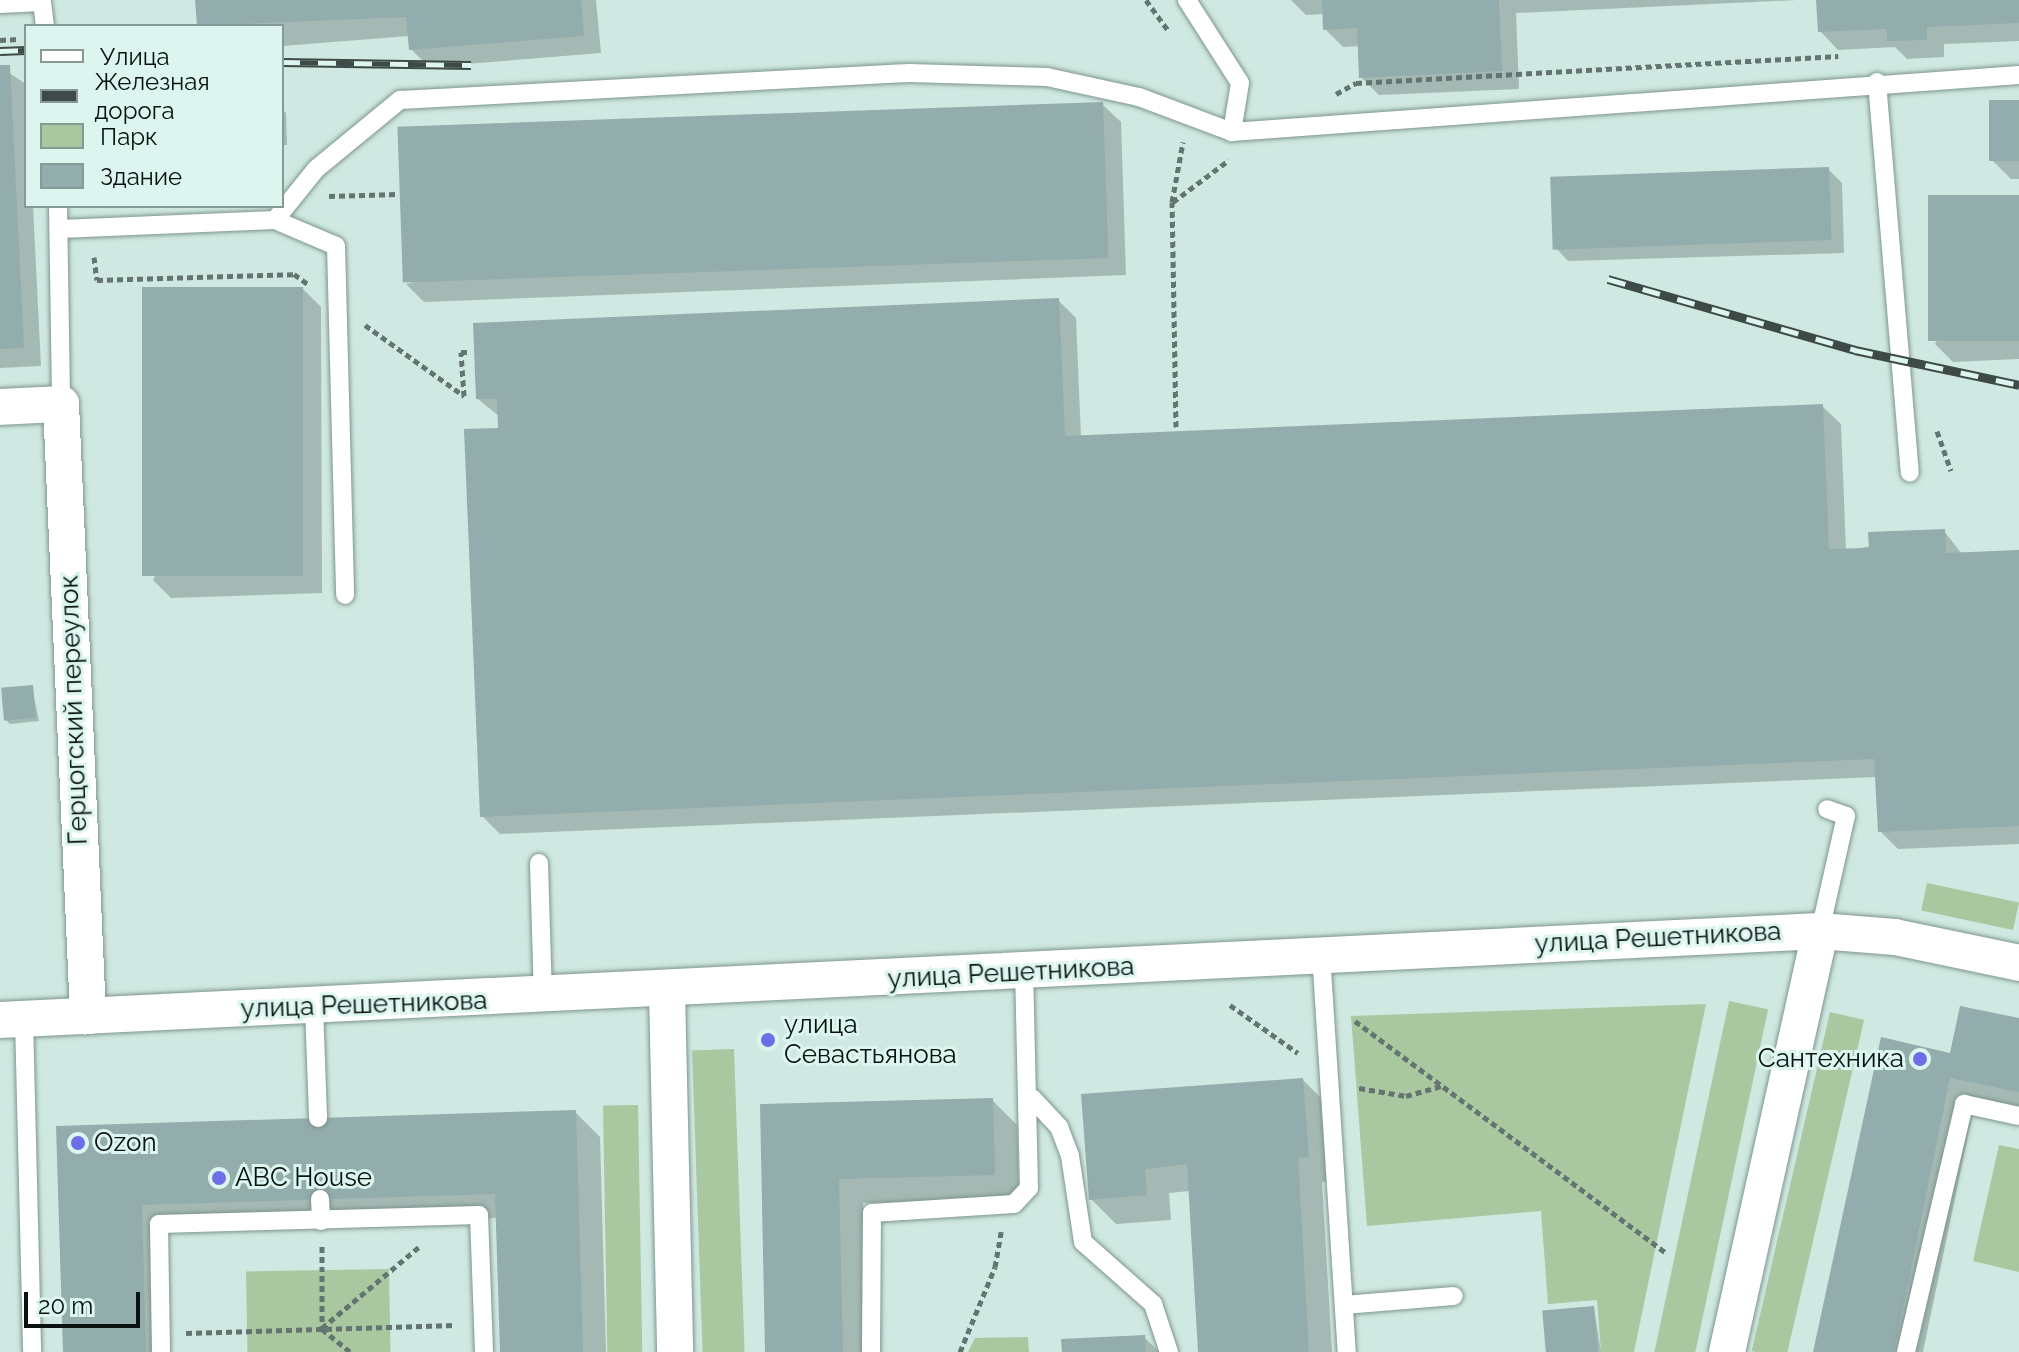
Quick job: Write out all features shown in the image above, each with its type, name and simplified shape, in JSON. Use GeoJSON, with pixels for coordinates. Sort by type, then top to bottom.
{"type":"FeatureCollection","features":[{"type":"Feature","properties":{"kind":"street"},"geometry":{"type":"LineString","coordinates":[[0,407],[61,404]]}},
{"type":"Feature","properties":{"kind":"street","name":"Герцогский переулок"},"geometry":{"type":"LineString","coordinates":[[61,404],[88,1016]]}},
{"type":"Feature","properties":{"kind":"street"},"geometry":{"type":"LineString","coordinates":[[1727,1352],[1820,931]]}},
{"type":"Feature","properties":{"kind":"street","name":"улица Решетникова"},"geometry":{"type":"LineString","coordinates":[[12,1020],[667,992],[1321,954],[1820,931],[1895,937],[2019,963]]}},
{"type":"Feature","properties":{"kind":"street"},"geometry":{"type":"LineString","coordinates":[[667,992],[675,1352]]}},
{"type":"Feature","properties":{"kind":"lane"},"geometry":{"type":"LineString","coordinates":[[1187,0],[1240,83],[1232,132]]}},
{"type":"Feature","properties":{"kind":"lane"},"geometry":{"type":"LineString","coordinates":[[0,4],[42,1],[45,24]]}},
{"type":"Feature","properties":{"kind":"lane"},"geometry":{"type":"LineString","coordinates":[[275,220],[301,188],[400,100],[909,73],[1047,77],[1188,115],[1232,132],[1877,82],[2019,75]]}},
{"type":"Feature","properties":{"kind":"lane"},"geometry":{"type":"LineString","coordinates":[[1877,82],[1910,473]]}},
{"type":"Feature","properties":{"kind":"lane"},"geometry":{"type":"LineString","coordinates":[[58,208],[61,404]]}},
{"type":"Feature","properties":{"kind":"lane"},"geometry":{"type":"LineString","coordinates":[[60,229],[275,220],[336,246],[345,595]]}},
{"type":"Feature","properties":{"kind":"lane"},"geometry":{"type":"LineString","coordinates":[[1820,931],[1846,816],[1827,809]]}},
{"type":"Feature","properties":{"kind":"lane"},"geometry":{"type":"LineString","coordinates":[[539,863],[543,998]]}},
{"type":"Feature","properties":{"kind":"lane"},"geometry":{"type":"LineString","coordinates":[[1321,954],[1347,1352]]}},
{"type":"Feature","properties":{"kind":"lane"},"geometry":{"type":"LineString","coordinates":[[871,1352],[872,1213],[1006,1204],[1025,1199],[1029,1188],[1032,1098],[1024,972]]}},
{"type":"Feature","properties":{"kind":"lane"},"geometry":{"type":"LineString","coordinates":[[314,1007],[318,1118]]}},
{"type":"Feature","properties":{"kind":"lane"},"geometry":{"type":"LineString","coordinates":[[12,1020],[32,1352]]}},
{"type":"Feature","properties":{"kind":"lane"},"geometry":{"type":"LineString","coordinates":[[1032,1098],[1059,1127],[1070,1156],[1083,1242],[1153,1304],[1169,1352]]}},
{"type":"Feature","properties":{"kind":"lane"},"geometry":{"type":"LineString","coordinates":[[1906,1352],[1964,1104],[2019,1116]]}},
{"type":"Feature","properties":{"kind":"lane"},"geometry":{"type":"LineString","coordinates":[[320,1199],[321,1221]]}},
{"type":"Feature","properties":{"kind":"lane"},"geometry":{"type":"LineString","coordinates":[[161,1343],[159,1224],[479,1215],[484,1352]]}},
{"type":"Feature","properties":{"kind":"lane"},"geometry":{"type":"LineString","coordinates":[[1344,1305],[1454,1296]]}},
{"type":"Feature","properties":{"kind":"path"},"geometry":{"type":"LineString","coordinates":[[0,40],[24,39]]}},
{"type":"Feature","properties":{"kind":"path"},"geometry":{"type":"LineString","coordinates":[[1176,427],[1172,202],[1188,115]]}},
{"type":"Feature","properties":{"kind":"path"},"geometry":{"type":"LineString","coordinates":[[301,188],[333,196],[398,194]]}},
{"type":"Feature","properties":{"kind":"path"},"geometry":{"type":"LineString","coordinates":[[91,228],[97,280],[294,274],[464,396],[461,352],[471,352]]}},
{"type":"Feature","properties":{"kind":"path"},"geometry":{"type":"LineString","coordinates":[[1323,997],[1665,1252]]}},
{"type":"Feature","properties":{"kind":"path"},"geometry":{"type":"LineString","coordinates":[[1230,1005],[1329,1074],[1385,1096],[1443,1086]]}},
{"type":"Feature","properties":{"kind":"path"},"geometry":{"type":"LineString","coordinates":[[960,1352],[995,1267],[1006,1204]]}},
{"type":"Feature","properties":{"kind":"path"},"geometry":{"type":"LineString","coordinates":[[322,1328],[460,1216]]}},
{"type":"Feature","properties":{"kind":"path"},"geometry":{"type":"LineString","coordinates":[[321,1221],[322,1328],[350,1352]]}},
{"type":"Feature","properties":{"kind":"path"},"geometry":{"type":"LineString","coordinates":[[161,1343],[322,1328],[483,1324]]}},
{"type":"Feature","properties":{"kind":"green space"},"geometry":{"type":"Polygon","coordinates":[[[1927,883],[2019,903],[2013,930],[1921,910],[1927,883]]]}},
{"type":"Feature","properties":{"kind":"green space"},"geometry":{"type":"Polygon","coordinates":[[[1729,1001],[1768,1009],[1695,1352],[1654,1352],[1729,1001]]]}},
{"type":"Feature","properties":{"kind":"green space"},"geometry":{"type":"Polygon","coordinates":[[[1706,1004],[1634,1352],[1601,1352],[1597,1300],[1548,1304],[1541,1211],[1367,1226],[1351,1016],[1706,1004]]]}},
{"type":"Feature","properties":{"kind":"green space"},"geometry":{"type":"Polygon","coordinates":[[[1830,1012],[1864,1020],[1787,1352],[1752,1351],[1830,1012]]]}},
{"type":"Feature","properties":{"kind":"green space"},"geometry":{"type":"Polygon","coordinates":[[[734,1049],[745,1352],[703,1352],[692,1050],[734,1049]]]}},
{"type":"Feature","properties":{"kind":"green space"},"geometry":{"type":"Polygon","coordinates":[[[638,1105],[642,1352],[607,1352],[603,1106],[638,1105]]]}},
{"type":"Feature","properties":{"kind":"green space"},"geometry":{"type":"Polygon","coordinates":[[[1999,1145],[2019,1149],[2019,1272],[1973,1261],[1999,1145]]]}},
{"type":"Feature","properties":{"kind":"green space"},"geometry":{"type":"Polygon","coordinates":[[[389,1269],[390,1352],[247,1352],[246,1271],[389,1269]]]}},
{"type":"Feature","properties":{"kind":"green space"},"geometry":{"type":"Polygon","coordinates":[[[1028,1337],[1029,1352],[968,1352],[975,1338],[1028,1337]]]}},
{"type":"Feature","properties":{"kind":"building"},"geometry":{"type":"Polygon","coordinates":[[[195,0],[581,0],[584,36],[409,50],[406,17],[197,24],[195,0]]]}},
{"type":"Feature","properties":{"kind":"building"},"geometry":{"type":"Polygon","coordinates":[[[1322,0],[1499,0],[1502,71],[1359,78],[1357,28],[1323,30],[1322,0]]]}},
{"type":"Feature","properties":{"kind":"building"},"geometry":{"type":"Polygon","coordinates":[[[1816,0],[2019,0],[2019,23],[1927,27],[1927,40],[1887,41],[1887,29],[1818,32],[1816,0]]]}},
{"type":"Feature","properties":{"kind":"building"},"geometry":{"type":"Polygon","coordinates":[[[0,65],[10,65],[24,348],[0,349],[0,65]]]}},
{"type":"Feature","properties":{"kind":"building"},"geometry":{"type":"Polygon","coordinates":[[[1989,100],[2019,100],[2019,161],[1989,161],[1989,100]]]}},
{"type":"Feature","properties":{"kind":"building"},"geometry":{"type":"Polygon","coordinates":[[[1103,102],[1108,258],[403,283],[397,127],[1103,102]]]}},
{"type":"Feature","properties":{"kind":"building"},"geometry":{"type":"Polygon","coordinates":[[[1829,167],[1832,240],[1553,250],[1550,177],[1829,167]]]}},
{"type":"Feature","properties":{"kind":"building"},"geometry":{"type":"Polygon","coordinates":[[[1928,195],[2019,195],[2019,341],[1928,341],[1928,195]]]}},
{"type":"Feature","properties":{"kind":"building"},"geometry":{"type":"Polygon","coordinates":[[[142,287],[303,287],[303,576],[142,576],[142,287]]]}},
{"type":"Feature","properties":{"kind":"building"},"geometry":{"type":"Polygon","coordinates":[[[1059,298],[1065,436],[1823,404],[1829,549],[1869,548],[1868,532],[1945,529],[1946,553],[2019,550],[2019,826],[1878,832],[1874,759],[480,817],[464,429],[498,428],[497,399],[476,399],[473,323],[1059,298]]]}},
{"type":"Feature","properties":{"kind":"building"},"geometry":{"type":"Polygon","coordinates":[[[33,685],[36,718],[4,721],[1,688],[33,685]]]}},
{"type":"Feature","properties":{"kind":"building"},"geometry":{"type":"Polygon","coordinates":[[[1960,1006],[2019,1018],[2019,1092],[1950,1078],[1894,1352],[1813,1352],[1881,1037],[1950,1053],[1960,1006]]]}},
{"type":"Feature","properties":{"kind":"building"},"geometry":{"type":"Polygon","coordinates":[[[1303,1078],[1309,1157],[1298,1158],[1309,1352],[1198,1352],[1187,1164],[1145,1169],[1147,1195],[1089,1200],[1081,1094],[1303,1078]]]}},
{"type":"Feature","properties":{"kind":"building"},"geometry":{"type":"Polygon","coordinates":[[[993,1098],[995,1175],[839,1179],[843,1352],[765,1352],[760,1104],[993,1098]]]}},
{"type":"Feature","properties":{"kind":"building"},"geometry":{"type":"Polygon","coordinates":[[[576,1110],[583,1352],[500,1352],[495,1194],[142,1205],[146,1352],[63,1352],[56,1126],[576,1110]]]}},
{"type":"Feature","properties":{"kind":"building"},"geometry":{"type":"Polygon","coordinates":[[[1594,1306],[1598,1352],[1546,1352],[1542,1311],[1594,1306]]]}},
{"type":"Feature","properties":{"kind":"building"},"geometry":{"type":"Polygon","coordinates":[[[1145,1335],[1146,1352],[1062,1352],[1061,1339],[1145,1335]]]}},
{"type":"Feature","properties":{"kind":"railway"},"geometry":{"type":"LineString","coordinates":[[0,51],[24,50]]}},
{"type":"Feature","properties":{"kind":"railway"},"geometry":{"type":"LineString","coordinates":[[284,62],[471,65]]}},
{"type":"Feature","properties":{"kind":"railway"},"geometry":{"type":"LineString","coordinates":[[1608,279],[1855,350],[2019,385]]}},
{"type":"Feature","properties":{"kind":"place","name":"улица Севастьянова"},"geometry":{"type":"Point","coordinates":[768,1040]}},
{"type":"Feature","properties":{"kind":"place","name":"Сантехника"},"geometry":{"type":"Point","coordinates":[1920,1059]}},
{"type":"Feature","properties":{"kind":"place","name":"Ozon"},"geometry":{"type":"Point","coordinates":[78,1143]}},
{"type":"Feature","properties":{"kind":"place","name":"ABC House"},"geometry":{"type":"Point","coordinates":[219,1178]}}]}
